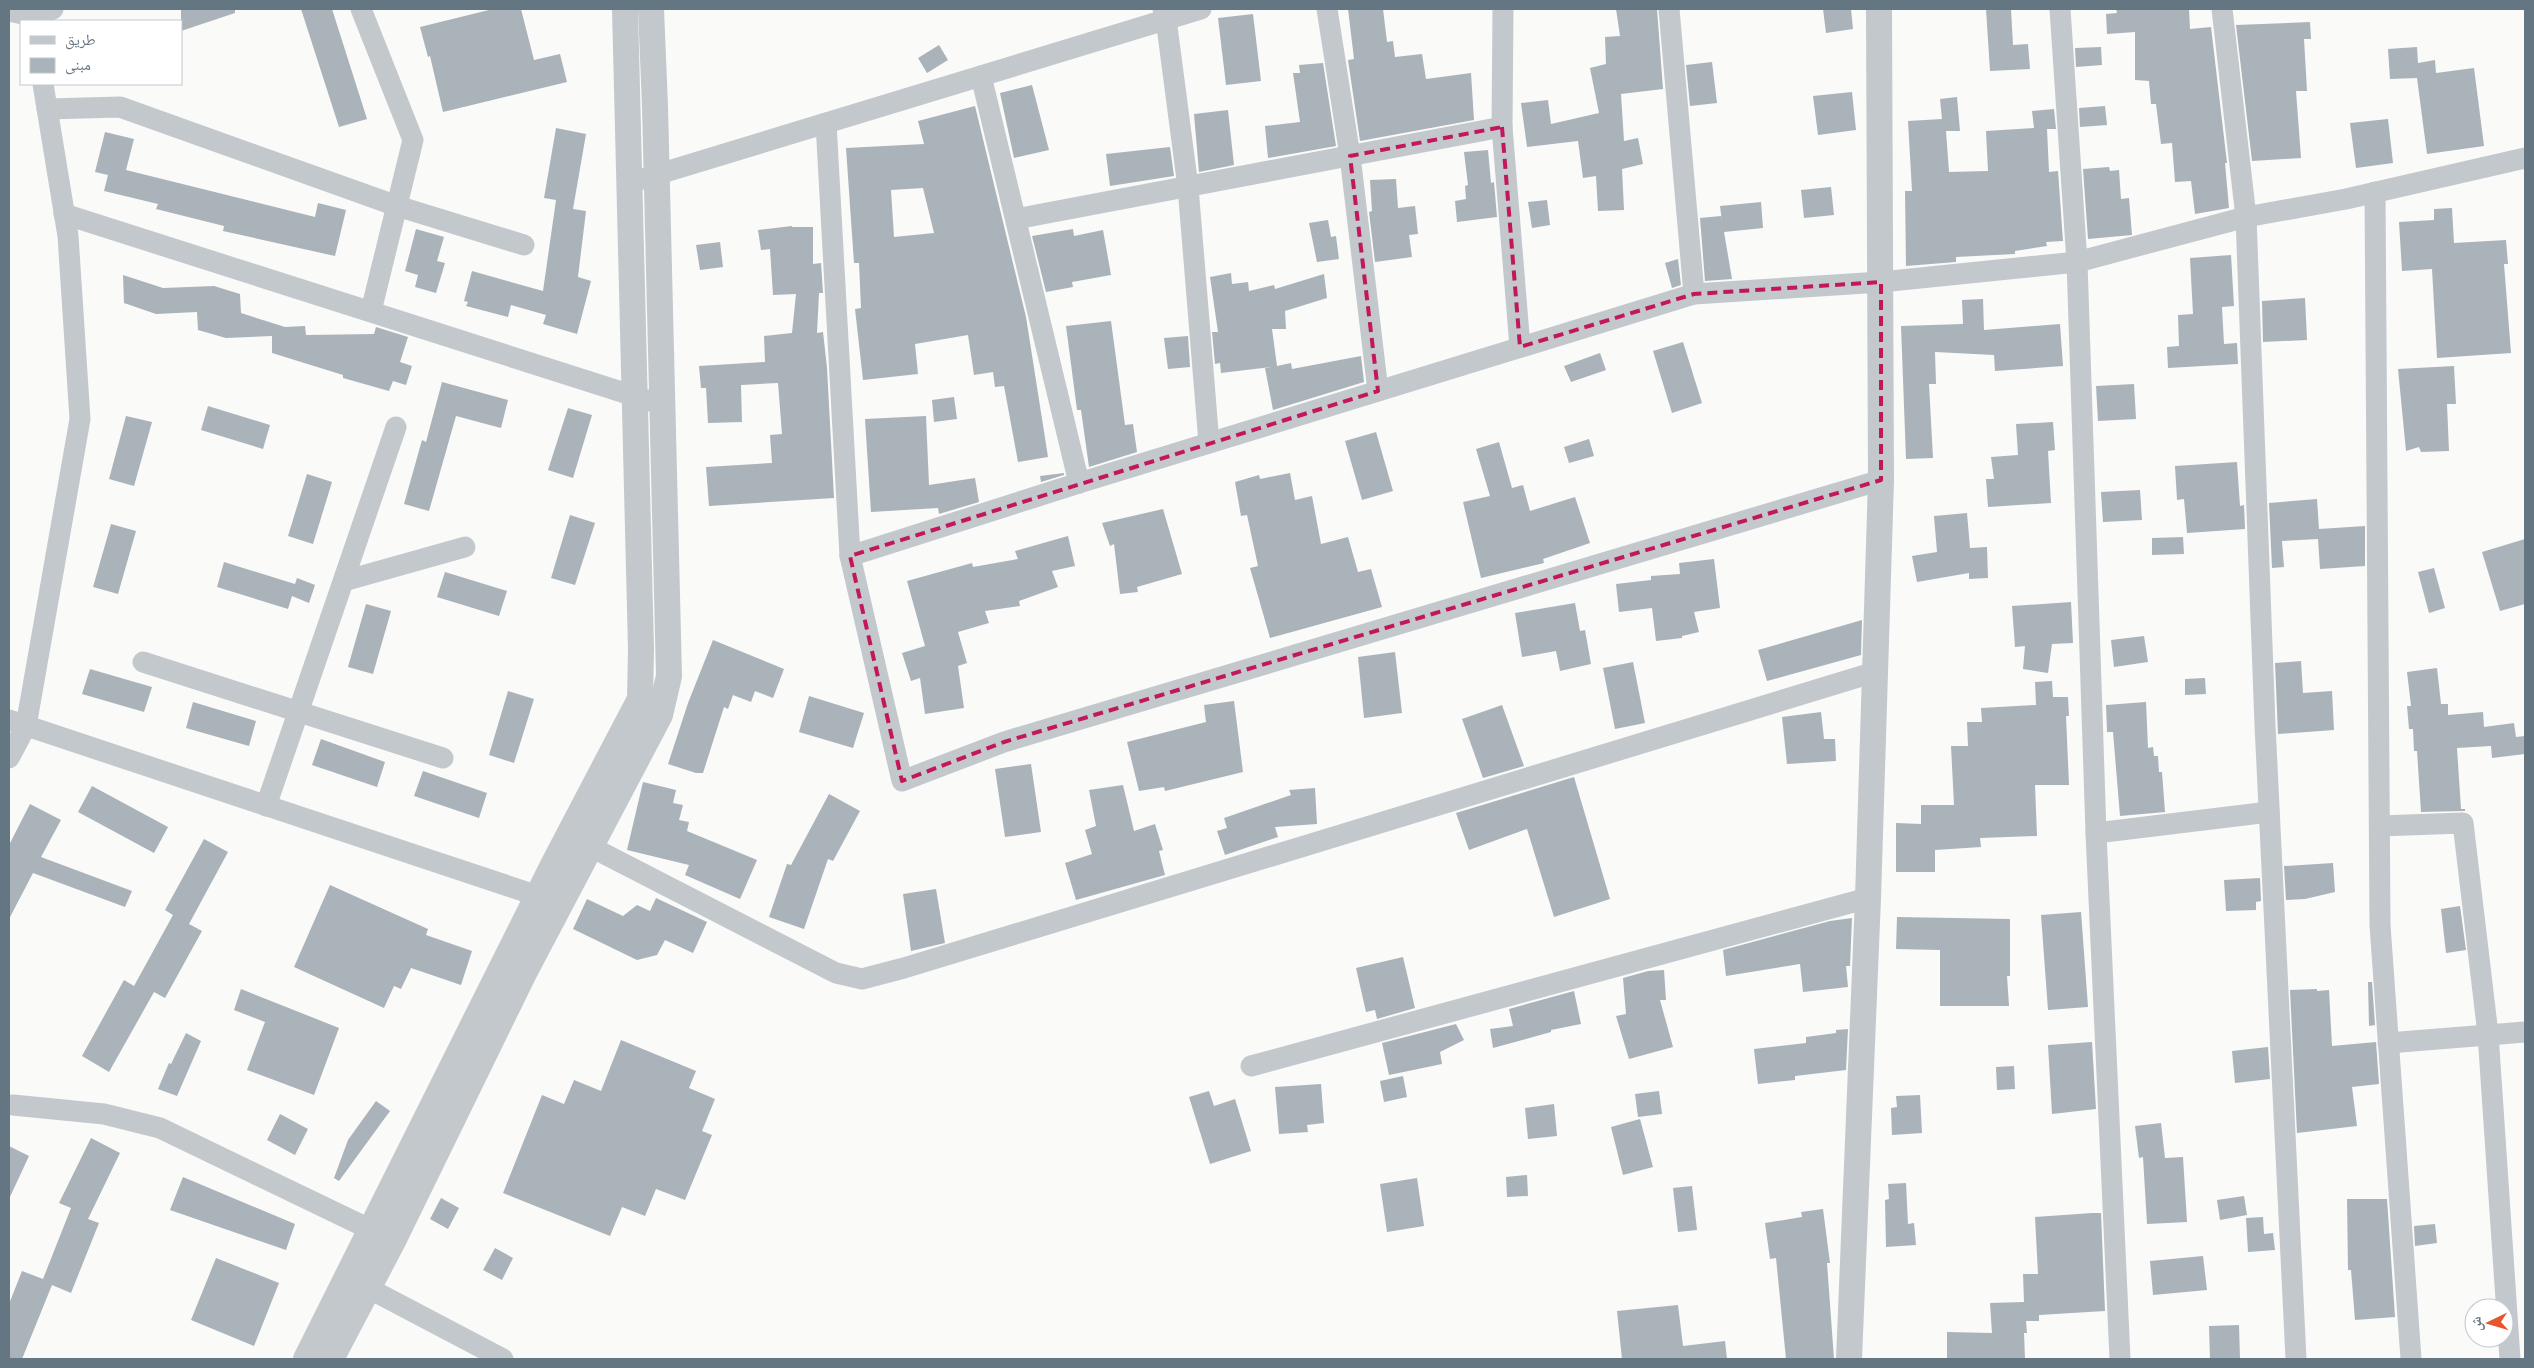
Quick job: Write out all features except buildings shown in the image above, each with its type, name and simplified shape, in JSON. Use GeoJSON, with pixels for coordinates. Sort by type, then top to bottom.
{"type":"FeatureCollection","features":[{"type":"Feature","properties":{"kind":"street"},"geometry":{"type":"LineString","coordinates":[[9,11],[33,18],[53,9]]}},
{"type":"Feature","properties":{"kind":"street"},"geometry":{"type":"LineString","coordinates":[[360,9],[413,140],[371,311]]}},
{"type":"Feature","properties":{"kind":"street"},"geometry":{"type":"LineString","coordinates":[[306,1359],[382,1235],[523,974],[549,902],[640,699],[641,649],[624,9]]}},
{"type":"Feature","properties":{"kind":"street"},"geometry":{"type":"LineString","coordinates":[[549,902],[591,847],[660,715],[669,676],[650,9]]}},
{"type":"Feature","properties":{"kind":"street"},"geometry":{"type":"LineString","coordinates":[[629,183],[982,76],[1164,14],[1201,9]]}},
{"type":"Feature","properties":{"kind":"street"},"geometry":{"type":"LineString","coordinates":[[1327,9],[1350,156],[1378,391]]}},
{"type":"Feature","properties":{"kind":"street"},"geometry":{"type":"LineString","coordinates":[[1503,9],[1502,127],[1520,347]]}},
{"type":"Feature","properties":{"kind":"street"},"geometry":{"type":"LineString","coordinates":[[1669,9],[1694,294]]}},
{"type":"Feature","properties":{"kind":"street"},"geometry":{"type":"LineString","coordinates":[[1848,1359],[1868,898],[1881,480],[1879,9]]}},
{"type":"Feature","properties":{"kind":"street"},"geometry":{"type":"LineString","coordinates":[[2060,9],[2077,262],[2096,833],[2120,1359]]}},
{"type":"Feature","properties":{"kind":"street"},"geometry":{"type":"LineString","coordinates":[[2222,9],[2246,217],[2269,812],[2296,1359]]}},
{"type":"Feature","properties":{"kind":"street"},"geometry":{"type":"LineString","coordinates":[[1164,14],[1188,187],[1209,443]]}},
{"type":"Feature","properties":{"kind":"street"},"geometry":{"type":"LineString","coordinates":[[982,76],[1079,483]]}},
{"type":"Feature","properties":{"kind":"street"},"geometry":{"type":"LineString","coordinates":[[9,758],[80,419],[64,214],[43,85]]}},
{"type":"Feature","properties":{"kind":"street"},"geometry":{"type":"LineString","coordinates":[[47,109],[120,107],[397,206],[524,245]]}},
{"type":"Feature","properties":{"kind":"street"},"geometry":{"type":"LineString","coordinates":[[826,123],[850,556],[902,781],[1004,742],[1881,480]]}},
{"type":"Feature","properties":{"kind":"street"},"geometry":{"type":"LineString","coordinates":[[1016,219],[1502,127]]}},
{"type":"Feature","properties":{"kind":"street"},"geometry":{"type":"LineString","coordinates":[[850,556],[1079,483],[1694,294],[1881,282],[2077,262],[2246,217],[2375,192],[2525,158]]}},
{"type":"Feature","properties":{"kind":"street"},"geometry":{"type":"LineString","coordinates":[[2375,192],[2380,925],[2411,1359]]}},
{"type":"Feature","properties":{"kind":"street"},"geometry":{"type":"LineString","coordinates":[[64,214],[662,404]]}},
{"type":"Feature","properties":{"kind":"street"},"geometry":{"type":"LineString","coordinates":[[266,806],[396,427]]}},
{"type":"Feature","properties":{"kind":"street"},"geometry":{"type":"LineString","coordinates":[[344,581],[465,547]]}},
{"type":"Feature","properties":{"kind":"street"},"geometry":{"type":"LineString","coordinates":[[143,662],[443,758]]}},
{"type":"Feature","properties":{"kind":"street"},"geometry":{"type":"LineString","coordinates":[[591,847],[836,973],[862,979],[914,966],[1875,672]]}},
{"type":"Feature","properties":{"kind":"street"},"geometry":{"type":"LineString","coordinates":[[17,723],[549,902]]}},
{"type":"Feature","properties":{"kind":"street"},"geometry":{"type":"LineString","coordinates":[[2096,833],[2269,812]]}},
{"type":"Feature","properties":{"kind":"street"},"geometry":{"type":"LineString","coordinates":[[2380,826],[2463,823],[2488,1034],[2510,1359]]}},
{"type":"Feature","properties":{"kind":"street"},"geometry":{"type":"LineString","coordinates":[[1251,1066],[1868,898]]}},
{"type":"Feature","properties":{"kind":"street"},"geometry":{"type":"LineString","coordinates":[[2388,1043],[2525,1032]]}},
{"type":"Feature","properties":{"kind":"street"},"geometry":{"type":"LineString","coordinates":[[14,1105],[104,1114],[160,1128],[382,1235]]}},
{"type":"Feature","properties":{"kind":"street"},"geometry":{"type":"LineString","coordinates":[[331,1359],[368,1288],[382,1235]]}},
{"type":"Feature","properties":{"kind":"street"},"geometry":{"type":"LineString","coordinates":[[368,1288],[498,1358]]}},
{"type":"Feature","properties":{"kind":"highlighted area"},"geometry":{"type":"Polygon","coordinates":[[[1502,127],[1520,347],[1694,294],[1881,282],[1881,480],[1004,742],[902,781],[850,556],[1378,391],[1350,156],[1502,127]]]}}]}
